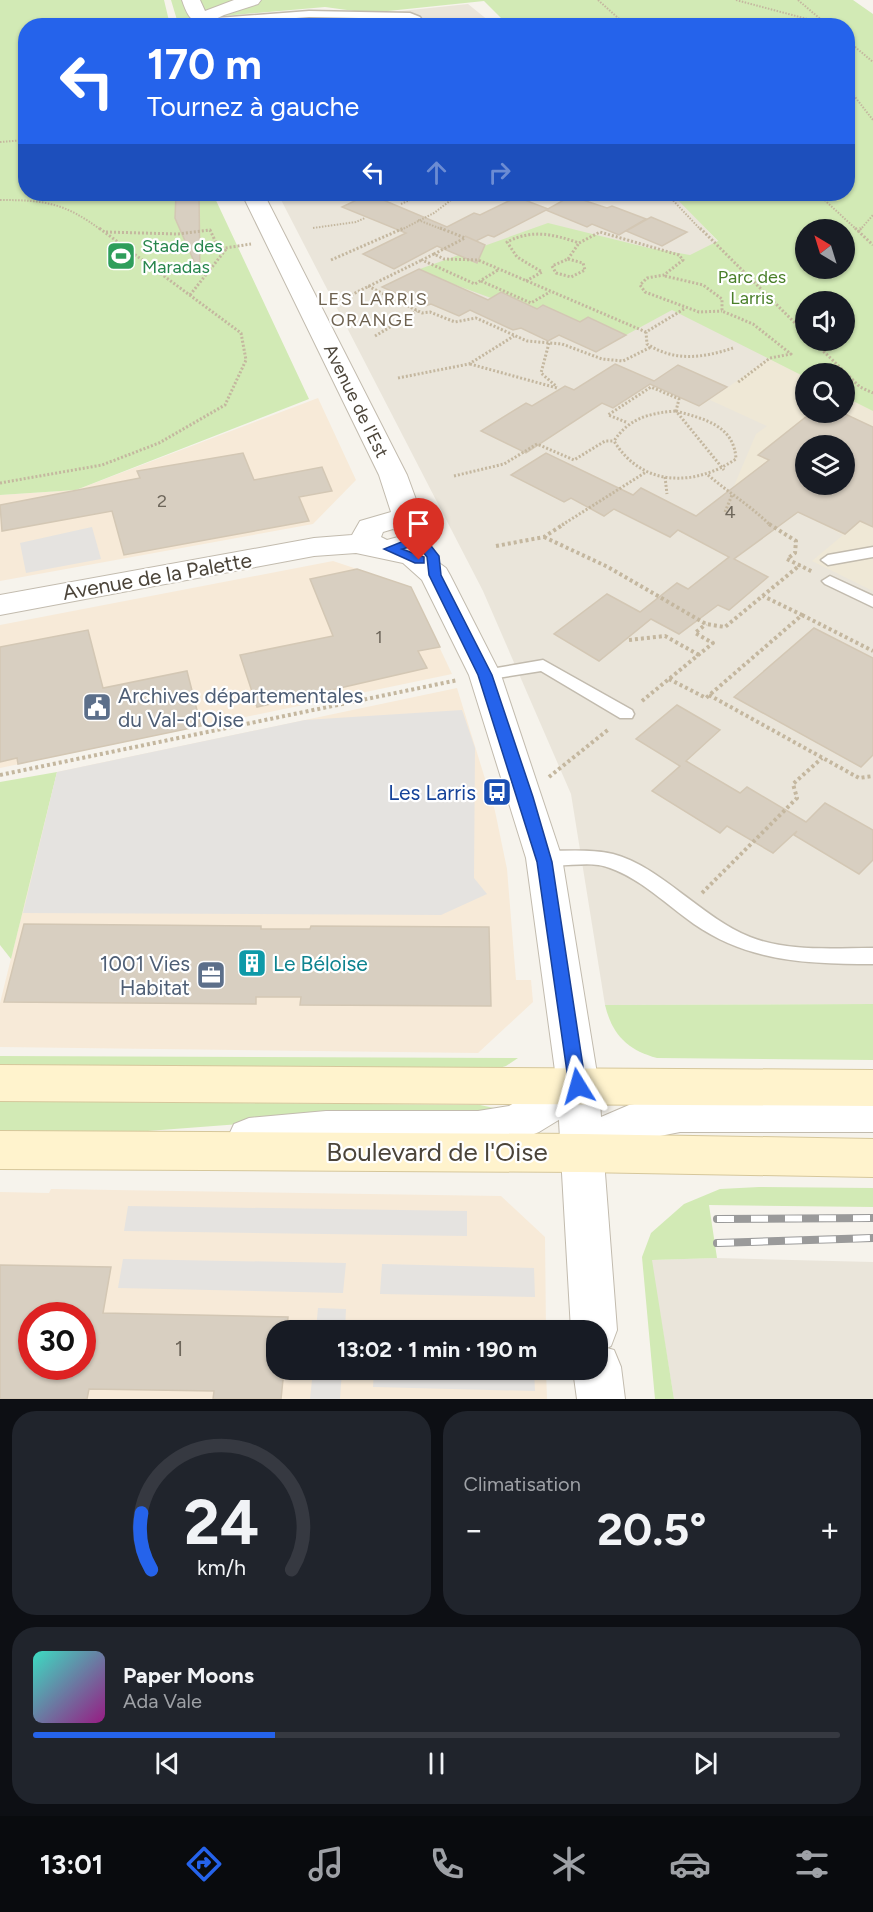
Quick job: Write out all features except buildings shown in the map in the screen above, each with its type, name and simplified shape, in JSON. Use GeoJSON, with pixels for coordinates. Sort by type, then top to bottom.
{"type":"FeatureCollection","features":[{"type":"Feature","properties":{"kind":"main road"},"geometry":{"type":"LineString","coordinates":[[0,1083],[873,1088]]}},
{"type":"Feature","properties":{"kind":"main road","name":"Boulevard de l'Oise"},"geometry":{"type":"LineString","coordinates":[[0,1150],[581,1153],[873,1158]]}},
{"type":"Feature","properties":{"kind":"street"},"geometry":{"type":"LineString","coordinates":[[191,0],[195,12],[200,18]]}},
{"type":"Feature","properties":{"kind":"street"},"geometry":{"type":"LineString","coordinates":[[209,18],[218,11],[252,0]]}},
{"type":"Feature","properties":{"kind":"street","name":"Avenue de l'Est"},"geometry":{"type":"LineString","coordinates":[[256,201],[394,481],[412,529],[433,556],[435,575],[485,675],[544,858],[578,1086],[593,1320]]}},
{"type":"Feature","properties":{"kind":"street","name":"Avenue de l'Est"},"geometry":{"type":"LineString","coordinates":[[394,481],[388,508],[376,537],[413,556],[435,575]]}},
{"type":"Feature","properties":{"kind":"street","name":"Avenue de la Palette"},"geometry":{"type":"LineString","coordinates":[[0,605],[314,548],[356,544],[376,537],[393,520],[412,529]]}},
{"type":"Feature","properties":{"kind":"street"},"geometry":{"type":"LineString","coordinates":[[101,1151],[326,1130],[478,1130],[509,1125],[524,1119],[578,1086]]}},
{"type":"Feature","properties":{"kind":"street"},"geometry":{"type":"LineString","coordinates":[[581,1153],[607,1134],[629,1124],[680,1114],[873,1114]]}},
{"type":"Feature","properties":{"kind":"street"},"geometry":{"type":"LineString","coordinates":[[599,1380],[601,1399]]}},
{"type":"Feature","properties":{"kind":"lane"},"geometry":{"type":"LineString","coordinates":[[256,18],[309,14],[417,18]]}},
{"type":"Feature","properties":{"kind":"lane"},"geometry":{"type":"LineString","coordinates":[[828,560],[873,552]]}},
{"type":"Feature","properties":{"kind":"lane"},"geometry":{"type":"LineString","coordinates":[[830,581],[873,602]]}},
{"type":"Feature","properties":{"kind":"lane"},"geometry":{"type":"LineString","coordinates":[[485,675],[543,665],[626,714]]}},
{"type":"Feature","properties":{"kind":"lane"},"geometry":{"type":"LineString","coordinates":[[544,858],[597,858],[613,861],[728,936],[773,952],[873,956]]}},
{"type":"Feature","properties":{"kind":"path"},"geometry":{"type":"LineString","coordinates":[[598,0],[618,18]]}},
{"type":"Feature","properties":{"kind":"path"},"geometry":{"type":"LineString","coordinates":[[736,0],[801,18]]}},
{"type":"Feature","properties":{"kind":"path"},"geometry":{"type":"LineString","coordinates":[[798,0],[818,18]]}},
{"type":"Feature","properties":{"kind":"path"},"geometry":{"type":"LineString","coordinates":[[855,47],[873,62]]}},
{"type":"Feature","properties":{"kind":"path"},"geometry":{"type":"LineString","coordinates":[[855,96],[873,120]]}},
{"type":"Feature","properties":{"kind":"path"},"geometry":{"type":"LineString","coordinates":[[0,142],[18,141]]}},
{"type":"Feature","properties":{"kind":"path"},"geometry":{"type":"LineString","coordinates":[[0,200],[18,200]]}},
{"type":"Feature","properties":{"kind":"path"},"geometry":{"type":"LineString","coordinates":[[0,483],[102,465],[159,443],[225,405],[246,360],[241,333],[76,211],[41,201]]}},
{"type":"Feature","properties":{"kind":"path"},"geometry":{"type":"LineString","coordinates":[[401,204],[408,201]]}},
{"type":"Feature","properties":{"kind":"path"},"geometry":{"type":"LineString","coordinates":[[331,260],[418,220],[453,201]]}},
{"type":"Feature","properties":{"kind":"path"},"geometry":{"type":"LineString","coordinates":[[674,201],[747,278],[795,324]]}},
{"type":"Feature","properties":{"kind":"path"},"geometry":{"type":"LineString","coordinates":[[825,201],[873,245]]}},
{"type":"Feature","properties":{"kind":"path"},"geometry":{"type":"LineString","coordinates":[[858,232],[873,215]]}},
{"type":"Feature","properties":{"kind":"path"},"geometry":{"type":"LineString","coordinates":[[313,228],[356,222],[365,218]]}},
{"type":"Feature","properties":{"kind":"path"},"geometry":{"type":"LineString","coordinates":[[351,295],[465,238],[418,220]]}},
{"type":"Feature","properties":{"kind":"path"},"geometry":{"type":"LineString","coordinates":[[105,232],[178,234],[210,230],[219,249],[274,240]]}},
{"type":"Feature","properties":{"kind":"path"},"geometry":{"type":"LineString","coordinates":[[542,272],[519,261],[507,242],[518,236],[534,232],[550,233],[579,243]]}},
{"type":"Feature","properties":{"kind":"path"},"geometry":{"type":"LineString","coordinates":[[553,269],[552,266],[556,263],[567,259],[579,243],[600,232],[679,255],[683,261],[664,275]]}},
{"type":"Feature","properties":{"kind":"path"},"geometry":{"type":"LineString","coordinates":[[190,295],[228,248]]}},
{"type":"Feature","properties":{"kind":"path"},"geometry":{"type":"LineString","coordinates":[[434,254],[444,259],[478,260],[646,332]]}},
{"type":"Feature","properties":{"kind":"path"},"geometry":{"type":"LineString","coordinates":[[553,269],[556,273],[572,277],[585,270],[583,263],[567,259]]}},
{"type":"Feature","properties":{"kind":"path"},"geometry":{"type":"LineString","coordinates":[[422,260],[475,284],[499,270]]}},
{"type":"Feature","properties":{"kind":"path"},"geometry":{"type":"LineString","coordinates":[[526,281],[553,269]]}},
{"type":"Feature","properties":{"kind":"path"},"geometry":{"type":"LineString","coordinates":[[722,311],[722,299],[703,285],[664,275],[647,278],[640,285],[645,292],[684,309],[712,313],[722,311],[753,324],[791,354],[770,358],[737,383]]}},
{"type":"Feature","properties":{"kind":"path"},"geometry":{"type":"LineString","coordinates":[[481,280],[531,303],[550,291]]}},
{"type":"Feature","properties":{"kind":"path"},"geometry":{"type":"LineString","coordinates":[[368,286],[418,311],[430,312],[455,322],[476,318],[527,341],[562,344],[602,359],[623,361],[651,347]]}},
{"type":"Feature","properties":{"kind":"path"},"geometry":{"type":"LineString","coordinates":[[646,332],[684,309]]}},
{"type":"Feature","properties":{"kind":"path"},"geometry":{"type":"LineString","coordinates":[[375,336],[418,311]]}},
{"type":"Feature","properties":{"kind":"path"},"geometry":{"type":"LineString","coordinates":[[646,332],[647,345],[674,357],[711,355],[733,348]]}},
{"type":"Feature","properties":{"kind":"path"},"geometry":{"type":"LineString","coordinates":[[398,378],[469,364],[514,336]]}},
{"type":"Feature","properties":{"kind":"path"},"geometry":{"type":"LineString","coordinates":[[469,364],[557,388],[542,373],[549,343]]}},
{"type":"Feature","properties":{"kind":"path"},"geometry":{"type":"LineString","coordinates":[[823,351],[860,387],[873,393]]}},
{"type":"Feature","properties":{"kind":"path"},"geometry":{"type":"LineString","coordinates":[[627,422],[608,415],[651,387],[679,399],[676,411]]}},
{"type":"Feature","properties":{"kind":"path"},"geometry":{"type":"LineString","coordinates":[[676,411],[724,470]]}},
{"type":"Feature","properties":{"kind":"path"},"geometry":{"type":"LineString","coordinates":[[676,411],[712,421],[725,429],[734,439],[736,459],[724,470],[708,475],[673,479],[638,468],[619,454],[614,441],[627,422],[645,415],[676,411]]}},
{"type":"Feature","properties":{"kind":"path"},"geometry":{"type":"LineString","coordinates":[[454,476],[504,464],[537,444],[574,460],[604,441],[614,441]]}},
{"type":"Feature","properties":{"kind":"path"},"geometry":{"type":"LineString","coordinates":[[496,546],[544,537],[647,471]]}},
{"type":"Feature","properties":{"kind":"path"},"geometry":{"type":"LineString","coordinates":[[708,475],[732,495],[746,502],[774,530],[796,541],[795,553],[787,559],[830,581]]}},
{"type":"Feature","properties":{"kind":"path"},"geometry":{"type":"LineString","coordinates":[[665,477],[668,494]]}},
{"type":"Feature","properties":{"kind":"path"},"geometry":{"type":"LineString","coordinates":[[725,512],[732,495]]}},
{"type":"Feature","properties":{"kind":"path"},"geometry":{"type":"LineString","coordinates":[[544,537],[608,567],[706,624],[725,627],[800,566]]}},
{"type":"Feature","properties":{"kind":"path"},"geometry":{"type":"LineString","coordinates":[[763,596],[873,651]]}},
{"type":"Feature","properties":{"kind":"path"},"geometry":{"type":"LineString","coordinates":[[669,679],[706,698],[802,615]]}},
{"type":"Feature","properties":{"kind":"path"},"geometry":{"type":"LineString","coordinates":[[706,624],[694,633],[713,643]]}},
{"type":"Feature","properties":{"kind":"path"},"geometry":{"type":"LineString","coordinates":[[628,640],[664,636],[699,655]]}},
{"type":"Feature","properties":{"kind":"path"},"geometry":{"type":"LineString","coordinates":[[0,775],[485,675]]}},
{"type":"Feature","properties":{"kind":"path"},"geometry":{"type":"LineString","coordinates":[[709,695],[859,778],[873,776]]}},
{"type":"Feature","properties":{"kind":"path"},"geometry":{"type":"LineString","coordinates":[[687,909],[796,798],[793,784],[822,758]]}},
{"type":"Feature","properties":{"kind":"shaded area"},"geometry":{"type":"Polygon","coordinates":[[[468,4],[485,18],[233,18],[312,10],[373,14],[468,4]]]}},
{"type":"Feature","properties":{"kind":"shaded area"},"geometry":{"type":"Polygon","coordinates":[[[282,201],[680,201],[795,325],[795,351],[819,351],[834,363],[795,363],[795,423],[855,423],[855,380],[873,395],[873,1004],[605,1005],[571,794],[483,591],[282,201]]]}},
{"type":"Feature","properties":{"kind":"shaded area"},"geometry":{"type":"Polygon","coordinates":[[[812,351],[817,351],[811,363],[795,363],[795,423],[855,423],[855,382],[873,390],[873,591],[812,561],[843,535],[813,519],[826,509],[769,511],[734,486],[756,434],[767,426],[710,400],[768,359],[812,351]]]}},
{"type":"Feature","properties":{"kind":"shaded area"},"geometry":{"type":"Polygon","coordinates":[[[318,398],[356,480],[313,524],[0,581],[0,495],[76,490],[318,398]]]}},
{"type":"Feature","properties":{"kind":"shaded area"},"geometry":{"type":"Polygon","coordinates":[[[92,527],[101,559],[26,573],[20,543],[92,527]]]}},
{"type":"Feature","properties":{"kind":"shaded area"},"geometry":{"type":"Polygon","coordinates":[[[333,561],[411,587],[452,674],[0,768],[0,625],[333,561]]]}},
{"type":"Feature","properties":{"kind":"shaded area"},"geometry":{"type":"Polygon","coordinates":[[[457,688],[495,811],[507,869],[516,980],[531,980],[533,1002],[478,1053],[0,1047],[0,1003],[57,772],[457,688]]]}},
{"type":"Feature","properties":{"kind":"shaded area"},"geometry":{"type":"Polygon","coordinates":[[[462,710],[475,748],[474,878],[487,894],[441,915],[23,913],[57,772],[305,720],[462,710]]]}},
{"type":"Feature","properties":{"kind":"shaded area"},"geometry":{"type":"Polygon","coordinates":[[[51,1189],[501,1196],[545,1237],[546,1320],[266,1320],[266,1380],[546,1380],[547,1399],[0,1399],[0,1192],[49,1193],[51,1189]]]}},
{"type":"Feature","properties":{"kind":"shaded area"},"geometry":{"type":"Polygon","coordinates":[[[128,1206],[467,1211],[467,1236],[124,1231],[128,1206]]]}},
{"type":"Feature","properties":{"kind":"shaded area"},"geometry":{"type":"Polygon","coordinates":[[[717,1258],[873,1262],[873,1399],[674,1399],[651,1260],[717,1258]]]}},
{"type":"Feature","properties":{"kind":"shaded area"},"geometry":{"type":"Polygon","coordinates":[[[123,1259],[346,1263],[343,1293],[118,1288],[123,1259]]]}},
{"type":"Feature","properties":{"kind":"shaded area"},"geometry":{"type":"Polygon","coordinates":[[[382,1264],[534,1268],[535,1297],[380,1294],[382,1264]]]}},
{"type":"Feature","properties":{"kind":"shaded area"},"geometry":{"type":"Polygon","coordinates":[[[318,1308],[346,1309],[345,1320],[317,1320],[318,1308]]]}},
{"type":"Feature","properties":{"kind":"shaded area"},"geometry":{"type":"Polygon","coordinates":[[[312,1380],[341,1380],[340,1399],[310,1399],[312,1380]]]}},
{"type":"Feature","properties":{"kind":"shaded area"},"geometry":{"type":"Polygon","coordinates":[[[373,1380],[534,1380],[535,1391],[373,1387],[373,1380]]]}},
{"type":"Feature","properties":{"kind":"green space","name":"Stade des Maradas"},"geometry":{"type":"Polygon","coordinates":[[[0,0],[164,0],[168,18],[18,18],[18,201],[216,201],[309,399],[76,490],[0,495],[0,0]]]}},
{"type":"Feature","properties":{"kind":"green space","name":"Parc des Larris"},"geometry":{"type":"Polygon","coordinates":[[[171,0],[853,0],[873,14],[873,411],[855,402],[855,363],[795,363],[795,372],[672,310],[626,335],[588,318],[577,324],[543,305],[534,310],[502,292],[491,298],[453,284],[447,287],[417,270],[548,223],[649,248],[690,255],[718,241],[679,201],[855,201],[855,18],[501,18],[484,1],[369,13],[325,7],[176,18],[171,0]]]}},
{"type":"Feature","properties":{"kind":"green space"},"geometry":{"type":"Polygon","coordinates":[[[57,772],[11,959],[0,945],[0,782],[57,772]]]}},
{"type":"Feature","properties":{"kind":"green space"},"geometry":{"type":"Polygon","coordinates":[[[873,1004],[873,1060],[657,1058],[646,1055],[622,1039],[612,1024],[605,1005],[873,1004]]]}},
{"type":"Feature","properties":{"kind":"green space"},"geometry":{"type":"Polygon","coordinates":[[[0,1056],[518,1058],[496,1069],[0,1066],[0,1056]]]}},
{"type":"Feature","properties":{"kind":"green space"},"geometry":{"type":"Polygon","coordinates":[[[0,1101],[480,1105],[508,1111],[240,1124],[108,1134],[0,1133],[0,1101]]]}},
{"type":"Feature","properties":{"kind":"green space"},"geometry":{"type":"Polygon","coordinates":[[[873,1188],[873,1207],[709,1205],[717,1258],[652,1260],[674,1399],[655,1399],[642,1257],[651,1233],[684,1204],[720,1189],[873,1188]]]}},
{"type":"Feature","properties":{"kind":"railway"},"geometry":{"type":"LineString","coordinates":[[717,1219],[873,1218]]}},
{"type":"Feature","properties":{"kind":"railway"},"geometry":{"type":"LineString","coordinates":[[717,1243],[873,1238]]}},
{"type":"Feature","properties":{"kind":"place","name":"Stade des Maradas"},"geometry":{"type":"Point","coordinates":[121,256]}},
{"type":"Feature","properties":{"kind":"place","name":"Archives départementales du Val-d'Oise"},"geometry":{"type":"Point","coordinates":[97,707]}},
{"type":"Feature","properties":{"kind":"place","name":"Les Larris"},"geometry":{"type":"Point","coordinates":[497,792]}},
{"type":"Feature","properties":{"kind":"place","name":"Le Béloise"},"geometry":{"type":"Point","coordinates":[252,963]}},
{"type":"Feature","properties":{"kind":"place","name":"1001 Vies Habitat"},"geometry":{"type":"Point","coordinates":[211,975]}},
{"type":"Feature","properties":{"kind":"district","name":"LES LARRIS ORANGE"},"geometry":{"type":"Point","coordinates":[373,309]}},
{"type":"Feature","properties":{"kind":"route"},"geometry":{"type":"LineString","coordinates":[[419,560],[390,549],[404,547],[412,540],[413,531],[433,556],[435,575],[485,675],[526,797],[544,862],[578,1086]]}}]}
